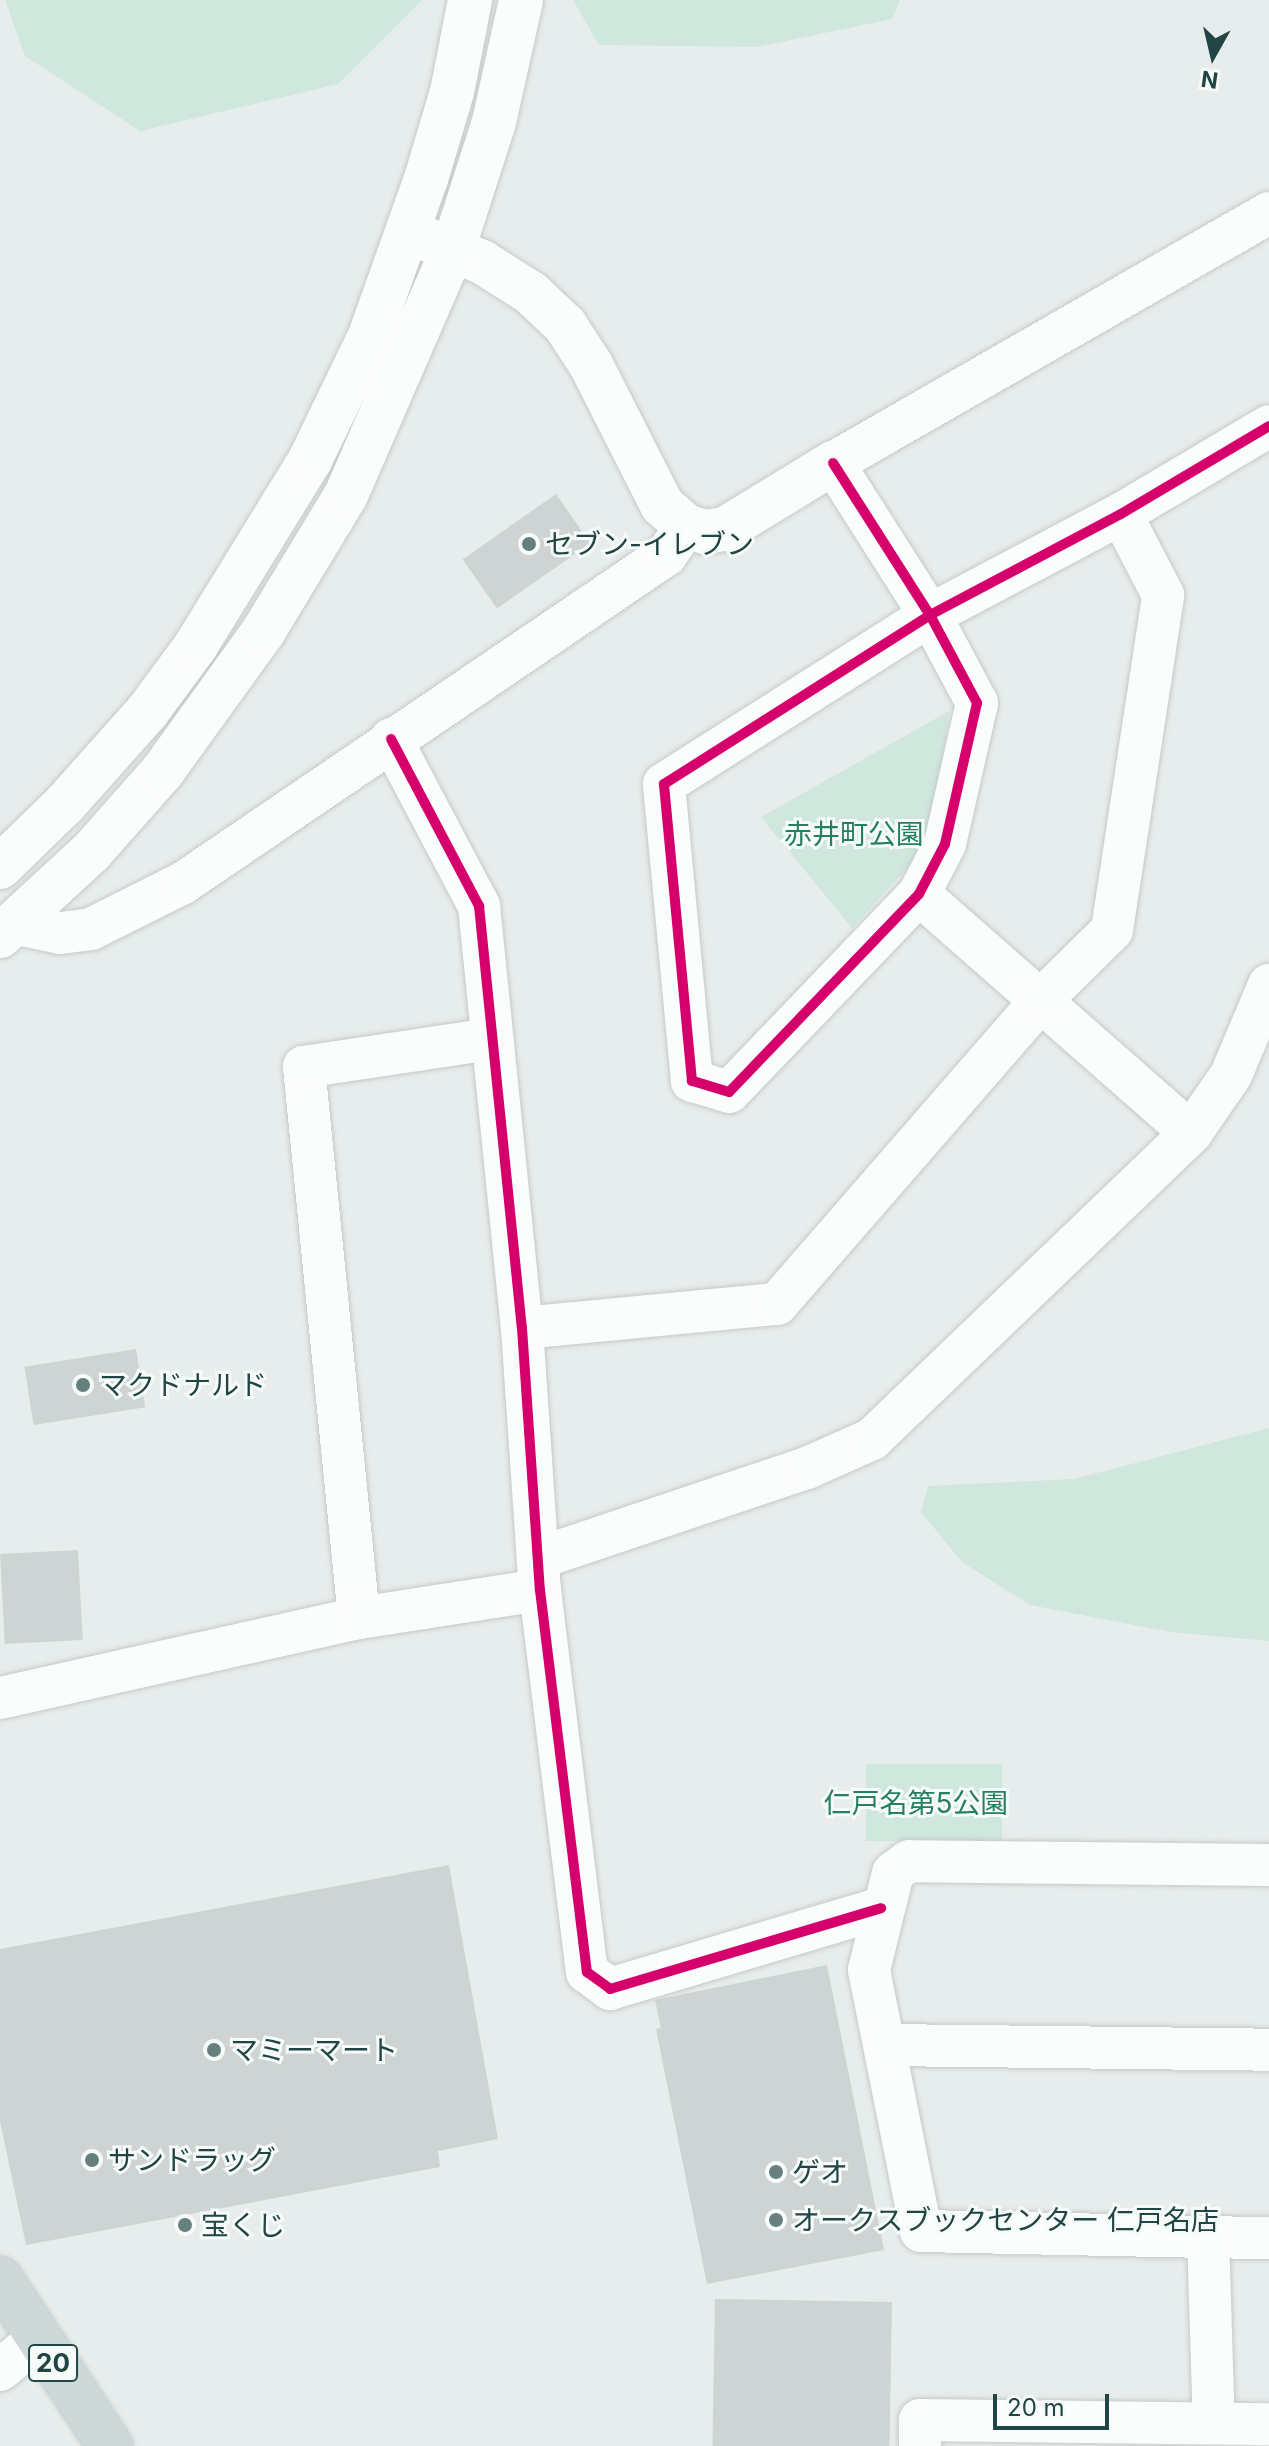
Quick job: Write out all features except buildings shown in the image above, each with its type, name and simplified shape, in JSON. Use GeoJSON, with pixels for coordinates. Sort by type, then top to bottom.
{"type":"FeatureCollection","features":[{"type":"Feature","properties":{"kind":"main road","name":"20"},"geometry":{"type":"LineString","coordinates":[[0,2279],[110,2446]]}},
{"type":"Feature","properties":{"kind":"street"},"geometry":{"type":"LineString","coordinates":[[0,867],[109,756],[195,647],[275,521],[343,398],[407,232],[452,92],[470,0]]}},
{"type":"Feature","properties":{"kind":"street"},"geometry":{"type":"LineString","coordinates":[[6,930],[127,814],[269,622],[346,495],[453,249],[494,122],[521,0]]}},
{"type":"Feature","properties":{"kind":"street"},"geometry":{"type":"LineString","coordinates":[[407,232],[453,249],[531,293],[565,325],[591,365],[662,505],[686,526],[705,532],[725,529],[833,463],[1269,213]]}},
{"type":"Feature","properties":{"kind":"street"},"geometry":{"type":"LineString","coordinates":[[833,463],[930,615],[977,703],[945,844],[919,894],[729,1092],[692,1081],[664,784],[930,615],[1121,514],[1269,426]]}},
{"type":"Feature","properties":{"kind":"street"},"geometry":{"type":"LineString","coordinates":[[522,1328],[777,1304],[1040,1001],[1112,930],[1163,595],[1121,514]]}},
{"type":"Feature","properties":{"kind":"street"},"geometry":{"type":"LineString","coordinates":[[6,930],[60,933],[91,929],[196,875],[281,821],[391,739],[666,555],[686,526]]}},
{"type":"Feature","properties":{"kind":"street"},"geometry":{"type":"LineString","coordinates":[[391,739],[479,906],[522,1328],[540,1574],[587,1972],[610,1989],[881,1908]]}},
{"type":"Feature","properties":{"kind":"street"},"geometry":{"type":"LineString","coordinates":[[919,894],[1191,1133]]}},
{"type":"Feature","properties":{"kind":"street"},"geometry":{"type":"LineString","coordinates":[[0,1698],[540,1574],[872,1439],[1191,1133],[1231,1075],[1269,985]]}},
{"type":"Feature","properties":{"kind":"street"},"geometry":{"type":"LineString","coordinates":[[359,1618],[304,1067],[492,1039]]}},
{"type":"Feature","properties":{"kind":"street"},"geometry":{"type":"LineString","coordinates":[[1269,1865],[909,1861],[893,1873],[881,1908],[869,1970],[921,2231],[1269,2238]]}},
{"type":"Feature","properties":{"kind":"street"},"geometry":{"type":"LineString","coordinates":[[885,2045],[1269,2050]]}},
{"type":"Feature","properties":{"kind":"street"},"geometry":{"type":"LineString","coordinates":[[1208,2237],[1214,2423]]}},
{"type":"Feature","properties":{"kind":"street"},"geometry":{"type":"LineString","coordinates":[[0,2370],[38,2339]]}},
{"type":"Feature","properties":{"kind":"street"},"geometry":{"type":"LineString","coordinates":[[920,2446],[920,2420],[1269,2424]]}},
{"type":"Feature","properties":{"kind":"green space"},"geometry":{"type":"Polygon","coordinates":[[[5,0],[422,0],[338,84],[140,131],[25,56],[5,0]]]}},
{"type":"Feature","properties":{"kind":"green space"},"geometry":{"type":"Polygon","coordinates":[[[573,0],[900,0],[892,19],[757,47],[599,45],[573,0]]]}},
{"type":"Feature","properties":{"kind":"green space","name":"赤井町公園"},"geometry":{"type":"Polygon","coordinates":[[[949,711],[932,841],[852,928],[761,817],[949,711]]]}},
{"type":"Feature","properties":{"kind":"green space"},"geometry":{"type":"Polygon","coordinates":[[[1269,1428],[1269,1641],[1170,1632],[1030,1605],[962,1562],[921,1512],[928,1486],[1074,1479],[1269,1428]]]}},
{"type":"Feature","properties":{"kind":"green space","name":"仁戸名第5公園"},"geometry":{"type":"Polygon","coordinates":[[[866,1764],[1002,1764],[1002,1841],[866,1841],[866,1764]]]}},
{"type":"Feature","properties":{"kind":"cycle path"},"geometry":{"type":"LineString","coordinates":[[833,463],[930,615],[977,703],[945,844],[919,894],[729,1092],[692,1081],[664,784],[930,615],[1121,514],[1269,426]]}},
{"type":"Feature","properties":{"kind":"cycle path"},"geometry":{"type":"LineString","coordinates":[[391,739],[479,906],[522,1328],[540,1590],[587,1972],[610,1989],[881,1908]]}},
{"type":"Feature","properties":{"kind":"place","name":"セブン-イレブン"},"geometry":{"type":"Point","coordinates":[529,544]}},
{"type":"Feature","properties":{"kind":"place","name":"マクドナルド"},"geometry":{"type":"Point","coordinates":[83,1385]}},
{"type":"Feature","properties":{"kind":"place","name":"マミーマート"},"geometry":{"type":"Point","coordinates":[214,2050]}},
{"type":"Feature","properties":{"kind":"place","name":"サンドラッグ"},"geometry":{"type":"Point","coordinates":[92,2160]}},
{"type":"Feature","properties":{"kind":"place","name":"ゲオ"},"geometry":{"type":"Point","coordinates":[776,2172]}},
{"type":"Feature","properties":{"kind":"place","name":"オークスブックセンター 仁戸名店"},"geometry":{"type":"Point","coordinates":[776,2220]}},
{"type":"Feature","properties":{"kind":"place","name":"宝くじ"},"geometry":{"type":"Point","coordinates":[185,2225]}}]}
